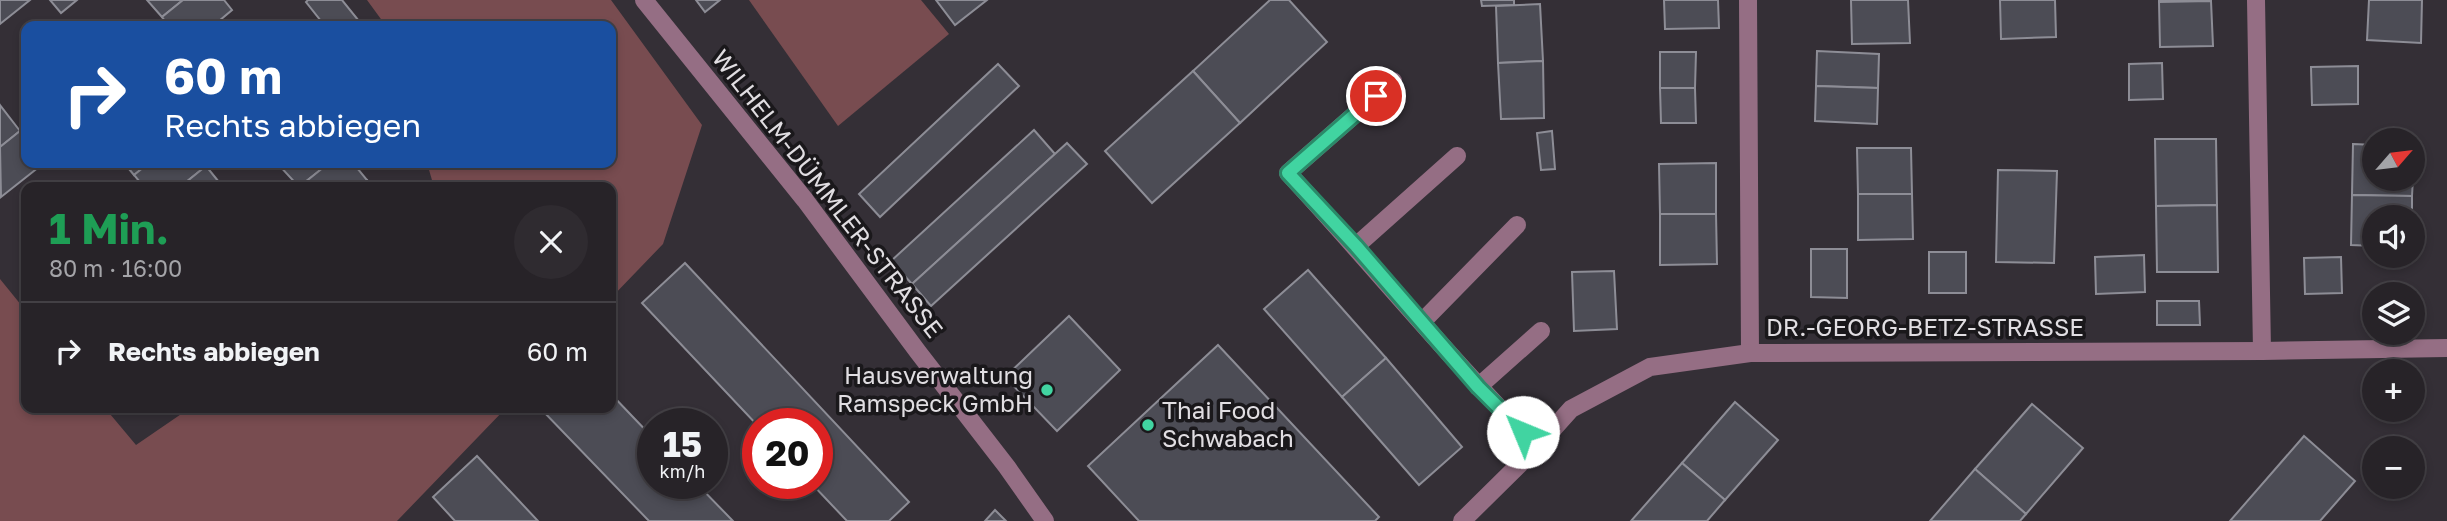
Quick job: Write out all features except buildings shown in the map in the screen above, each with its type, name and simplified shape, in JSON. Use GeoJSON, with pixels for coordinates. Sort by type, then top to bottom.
{"type":"FeatureCollection","features":[{"type":"Feature","properties":{"kind":"street","name":"WILHELM-DÜMMLER-STRASSE"},"geometry":{"type":"LineString","coordinates":[[644,0],[805,200],[1045,521]]}},
{"type":"Feature","properties":{"kind":"street"},"geometry":{"type":"LineString","coordinates":[[1748,0],[1749,353]]}},
{"type":"Feature","properties":{"kind":"street"},"geometry":{"type":"LineString","coordinates":[[2256,0],[2262,351]]}},
{"type":"Feature","properties":{"kind":"street"},"geometry":{"type":"LineString","coordinates":[[1393,81],[1288,173],[1356,246],[1478,387],[1538,447]]}},
{"type":"Feature","properties":{"kind":"street"},"geometry":{"type":"LineString","coordinates":[[1356,246],[1457,156]]}},
{"type":"Feature","properties":{"kind":"street"},"geometry":{"type":"LineString","coordinates":[[1422,321],[1517,225]]}},
{"type":"Feature","properties":{"kind":"street"},"geometry":{"type":"LineString","coordinates":[[1478,387],[1541,331]]}},
{"type":"Feature","properties":{"kind":"street","name":"DR.-GEORG-BETZ-STRASSE"},"geometry":{"type":"LineString","coordinates":[[1462,521],[1538,447],[1571,409],[1650,367],[1749,353],[2447,348]]}},
{"type":"Feature","properties":{"kind":"shaded area"},"geometry":{"type":"Polygon","coordinates":[[[367,0],[611,0],[702,125],[663,244],[616,293],[616,182],[433,182],[428,168],[616,168],[616,21],[382,21],[367,0]]]}},
{"type":"Feature","properties":{"kind":"shaded area"},"geometry":{"type":"Polygon","coordinates":[[[749,0],[921,0],[949,34],[838,126],[749,0]]]}},
{"type":"Feature","properties":{"kind":"shaded area"},"geometry":{"type":"Polygon","coordinates":[[[0,279],[21,305],[21,413],[109,413],[136,445],[183,413],[501,413],[397,521],[0,521],[0,279]]]}},
{"type":"Feature","properties":{"kind":"place","name":"Hausverwaltung Ramspeck GmbH"},"geometry":{"type":"Point","coordinates":[1047,390]}},
{"type":"Feature","properties":{"kind":"place","name":"Thai Food Schwabach"},"geometry":{"type":"Point","coordinates":[1148,425]}},
{"type":"Feature","properties":{"kind":"route"},"geometry":{"type":"LineString","coordinates":[[1376,96],[1288,173],[1356,246],[1478,387],[1523,432]]}}]}
